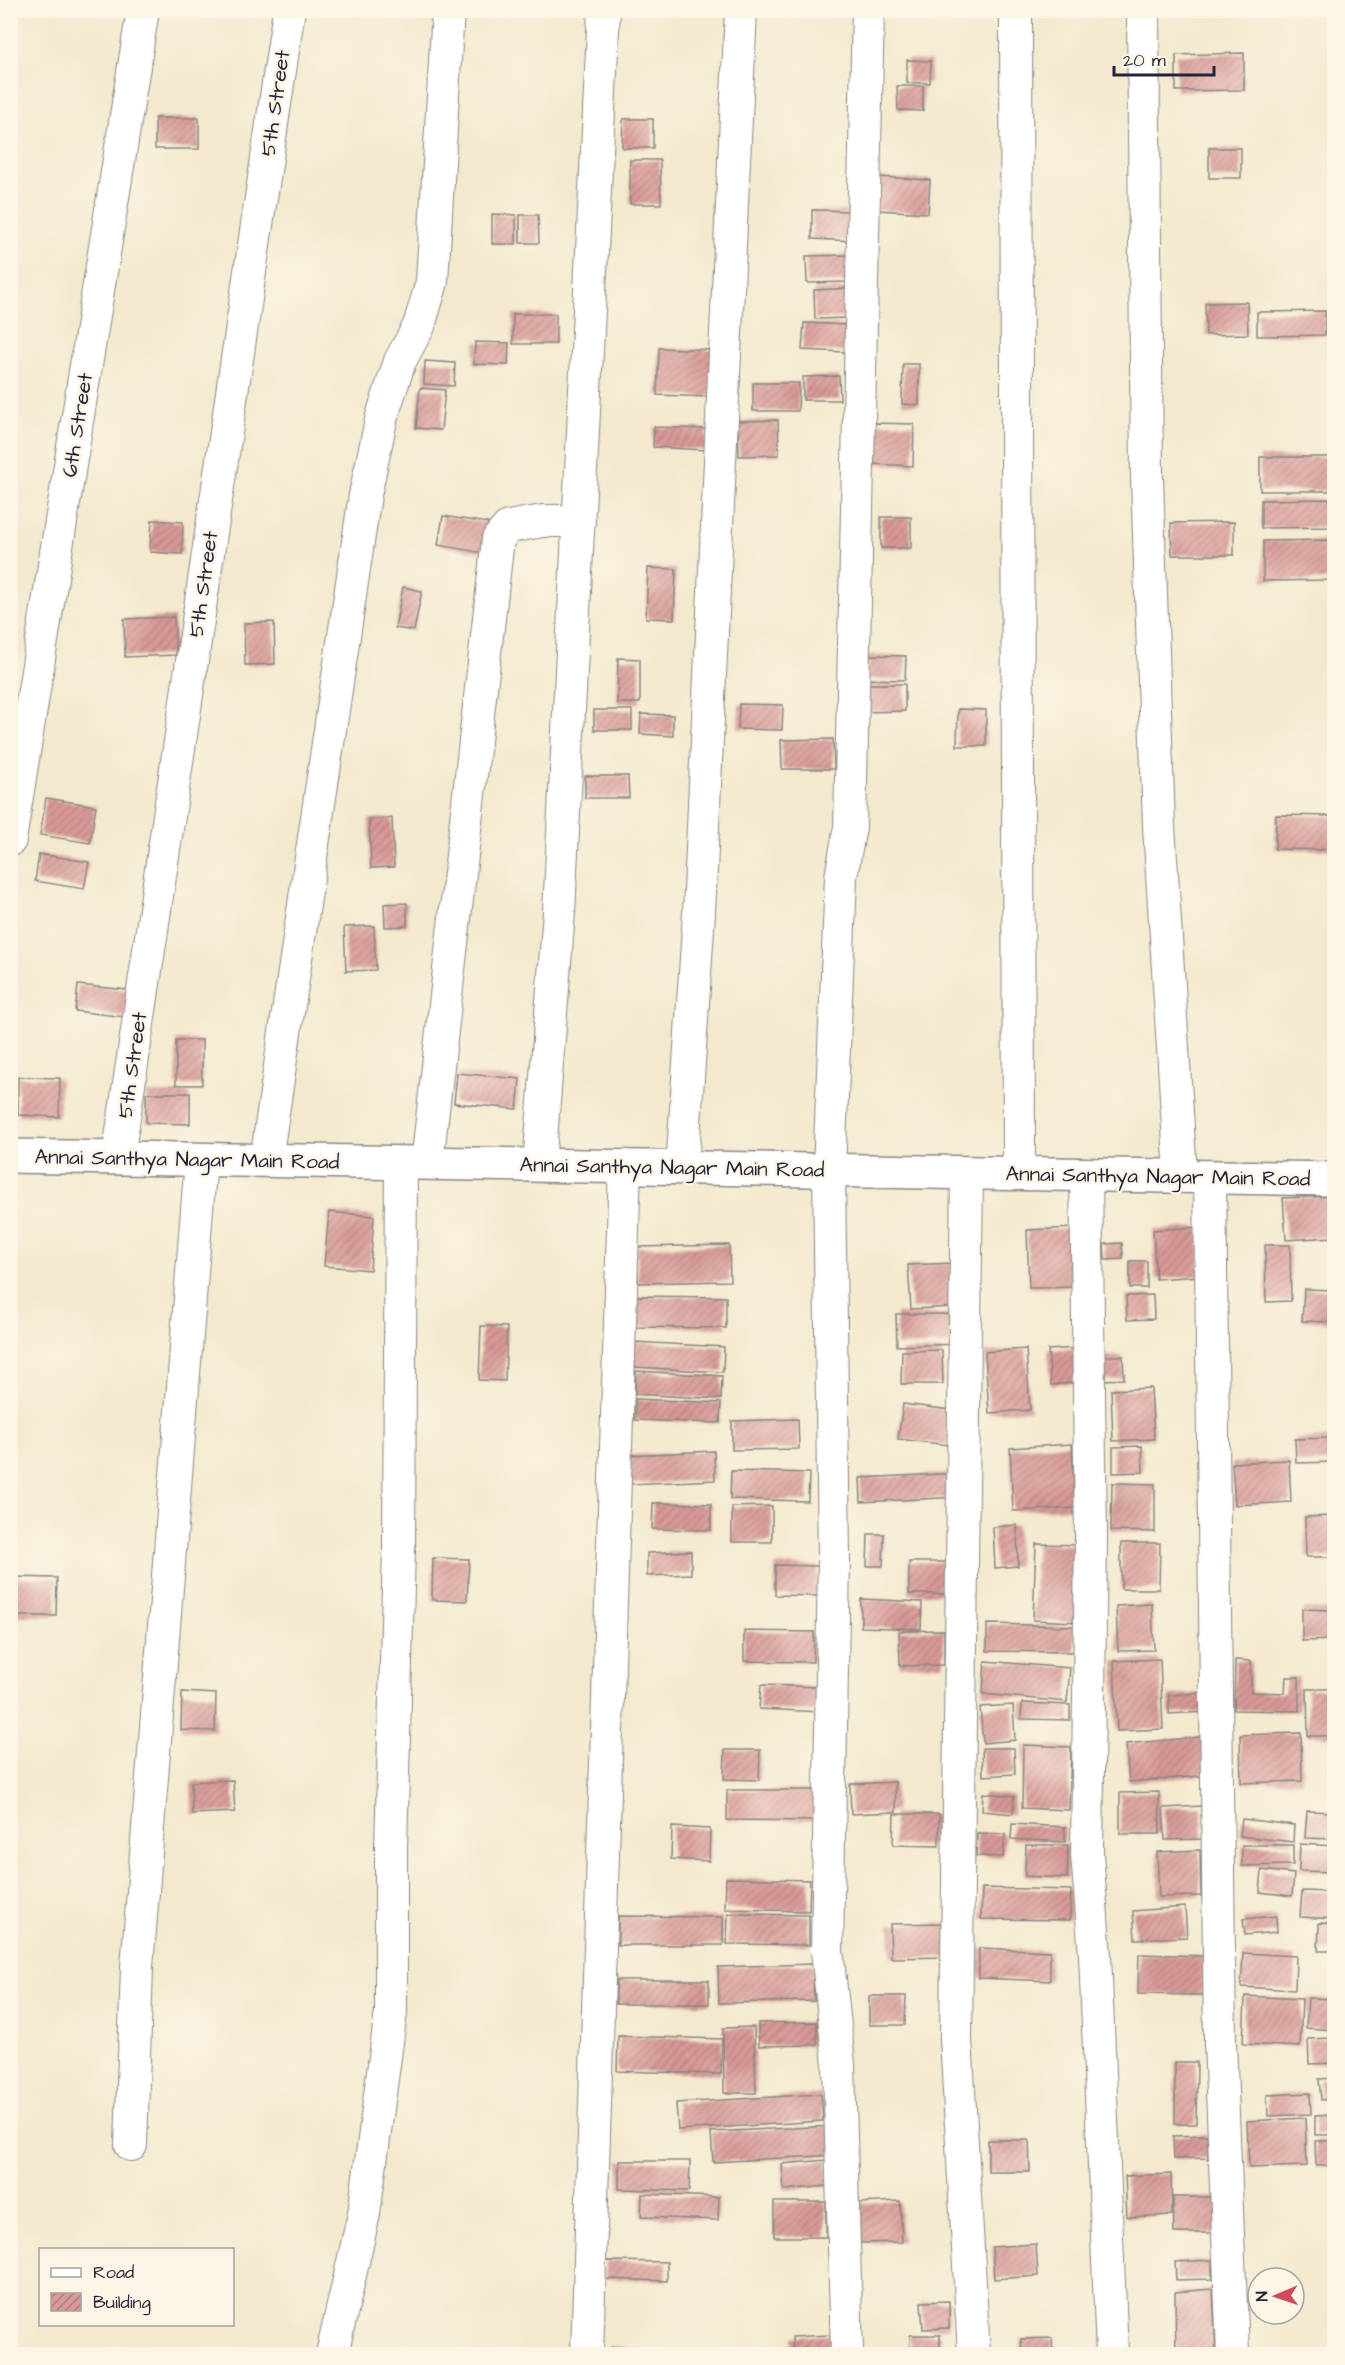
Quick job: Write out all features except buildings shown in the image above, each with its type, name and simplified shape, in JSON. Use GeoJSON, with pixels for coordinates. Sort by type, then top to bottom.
{"type":"FeatureCollection","features":[{"type":"Feature","properties":{"kind":"street","name":"6th Street"},"geometry":{"type":"LineString","coordinates":[[10,840],[143,10]]}},
{"type":"Feature","properties":{"kind":"street","name":"5th Street"},"geometry":{"type":"LineString","coordinates":[[118,1158],[288,10]]}},
{"type":"Feature","properties":{"kind":"street"},"geometry":{"type":"LineString","coordinates":[[266,1160],[365,495],[382,416],[400,361],[419,326],[432,282],[448,10]]}},
{"type":"Feature","properties":{"kind":"street"},"geometry":{"type":"LineString","coordinates":[[539,1165],[559,912],[604,10]]}},
{"type":"Feature","properties":{"kind":"street"},"geometry":{"type":"LineString","coordinates":[[682,1168],[699,913],[741,10]]}},
{"type":"Feature","properties":{"kind":"street"},"geometry":{"type":"LineString","coordinates":[[847,2355],[839,2064],[827,1951],[834,1559],[829,1170],[841,877],[850,827],[868,10]]}},
{"type":"Feature","properties":{"kind":"street"},"geometry":{"type":"LineString","coordinates":[[1016,10],[1019,1173]]}},
{"type":"Feature","properties":{"kind":"street"},"geometry":{"type":"LineString","coordinates":[[1143,10],[1147,478],[1159,826],[1196,1176],[1220,2043],[1233,2355]]}},
{"type":"Feature","properties":{"kind":"street"},"geometry":{"type":"LineString","coordinates":[[332,2355],[364,2214],[391,2012],[391,1849],[399,1550],[414,1163],[498,539],[508,527],[543,521],[579,521]]}},
{"type":"Feature","properties":{"kind":"street","name":"Annai Santhya Nagar Main Road"},"geometry":{"type":"LineString","coordinates":[[10,1156],[1335,1179]]}},
{"type":"Feature","properties":{"kind":"street"},"geometry":{"type":"LineString","coordinates":[[131,2145],[137,1967],[201,1159]]}},
{"type":"Feature","properties":{"kind":"street"},"geometry":{"type":"LineString","coordinates":[[587,2355],[625,1166]]}},
{"type":"Feature","properties":{"kind":"street"},"geometry":{"type":"LineString","coordinates":[[967,1173],[956,2038],[974,2355]]}},
{"type":"Feature","properties":{"kind":"street"},"geometry":{"type":"LineString","coordinates":[[1086,1174],[1090,1537],[1087,1854],[1096,1967],[1112,2355]]}}]}
